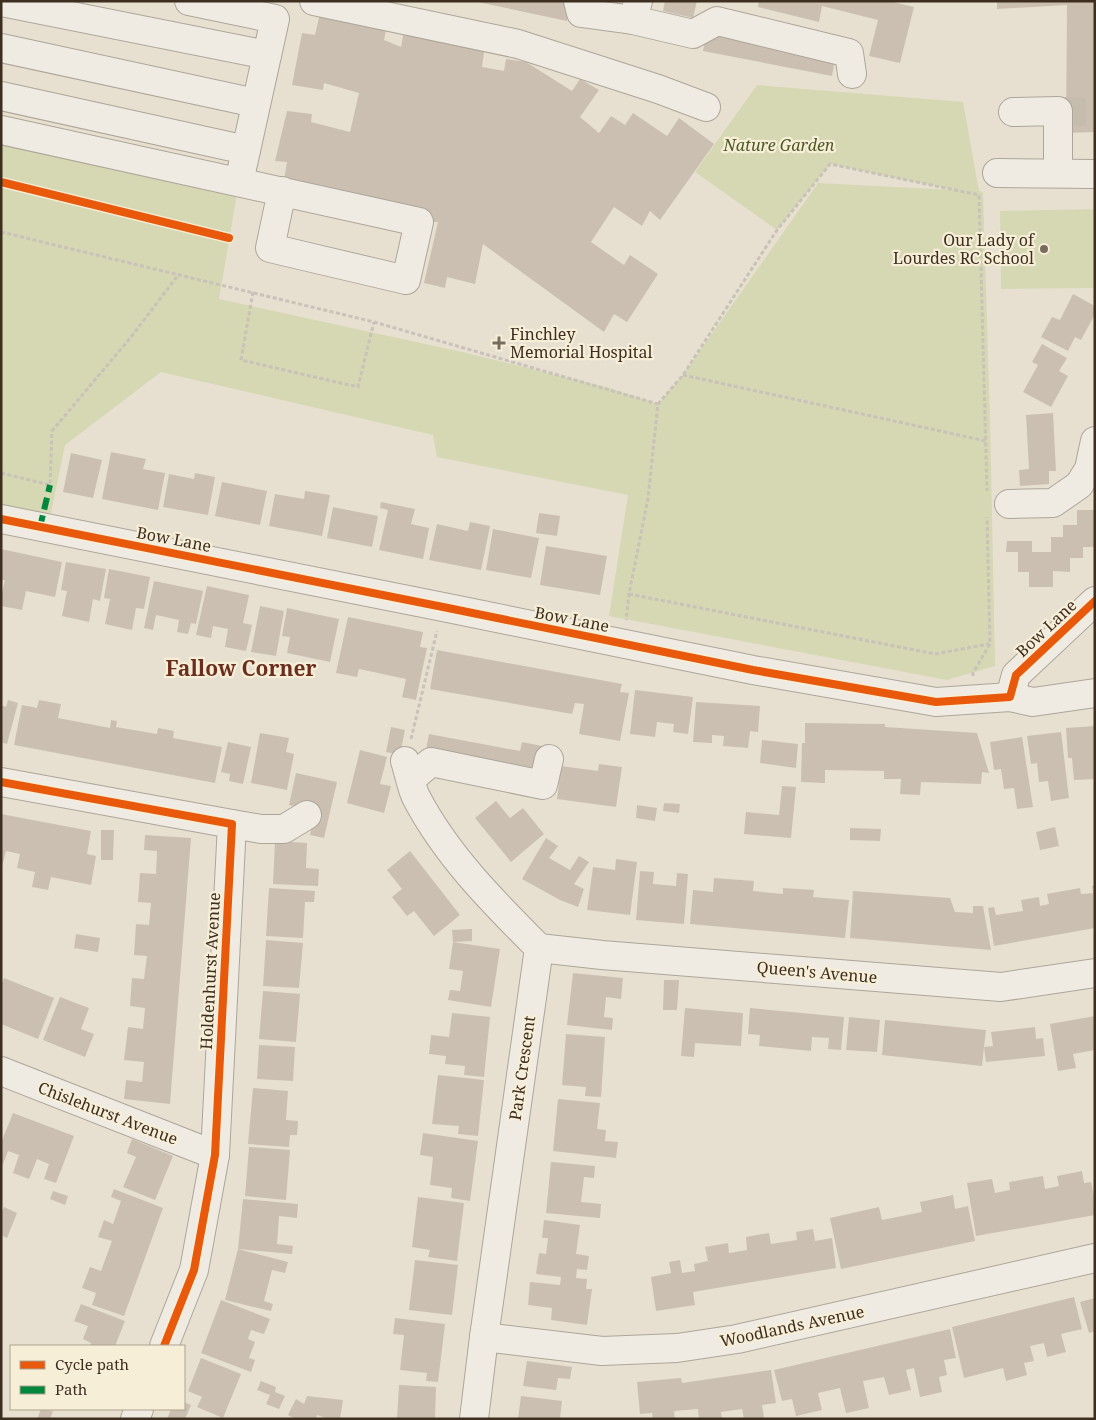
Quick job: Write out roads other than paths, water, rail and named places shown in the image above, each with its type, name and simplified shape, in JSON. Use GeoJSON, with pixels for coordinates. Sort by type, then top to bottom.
{"type":"FeatureCollection","features":[{"type":"Feature","properties":{"kind":"street"},"geometry":{"type":"LineString","coordinates":[[189,1],[275,19],[239,182]]}},
{"type":"Feature","properties":{"kind":"street"},"geometry":{"type":"LineString","coordinates":[[314,1],[518,44],[658,89],[706,107]]}},
{"type":"Feature","properties":{"kind":"street"},"geometry":{"type":"LineString","coordinates":[[578,1],[581,13],[636,11],[693,34],[717,21],[849,53],[852,74]]}},
{"type":"Feature","properties":{"kind":"street"},"geometry":{"type":"LineString","coordinates":[[1,2],[267,55]]}},
{"type":"Feature","properties":{"kind":"street"},"geometry":{"type":"LineString","coordinates":[[1,48],[256,103]]}},
{"type":"Feature","properties":{"kind":"street"},"geometry":{"type":"LineString","coordinates":[[1,96],[246,150]]}},
{"type":"Feature","properties":{"kind":"street"},"geometry":{"type":"LineString","coordinates":[[1013,112],[1058,111],[1058,173]]}},
{"type":"Feature","properties":{"kind":"street"},"geometry":{"type":"LineString","coordinates":[[1,130],[419,222],[406,280],[270,248],[282,192]]}},
{"type":"Feature","properties":{"kind":"street"},"geometry":{"type":"LineString","coordinates":[[996,173],[1095,174]]}},
{"type":"Feature","properties":{"kind":"street"},"geometry":{"type":"LineString","coordinates":[[994,504],[1053,503],[1079,485],[1089,469],[1095,441]]}},
{"type":"Feature","properties":{"kind":"street","name":"Bow Lane"},"geometry":{"type":"LineString","coordinates":[[1,519],[753,670],[936,702],[1010,697],[1016,674],[1095,601]]}},
{"type":"Feature","properties":{"kind":"street"},"geometry":{"type":"LineString","coordinates":[[1010,697],[1033,702],[1095,693]]}},
{"type":"Feature","properties":{"kind":"street"},"geometry":{"type":"LineString","coordinates":[[539,948],[492,901],[442,839],[416,796],[408,770],[431,762],[543,785],[548,759]]}},
{"type":"Feature","properties":{"kind":"street"},"geometry":{"type":"LineString","coordinates":[[1,782],[261,828],[284,829],[308,815]]}},
{"type":"Feature","properties":{"kind":"street","name":"Holdenhurst Avenue"},"geometry":{"type":"LineString","coordinates":[[164,1345],[194,1270],[215,1155],[232,824]]}},
{"type":"Feature","properties":{"kind":"street","name":"Queen's Avenue"},"geometry":{"type":"LineString","coordinates":[[539,948],[612,956],[1001,987],[1095,973]]}},
{"type":"Feature","properties":{"kind":"street","name":"Park Crescent"},"geometry":{"type":"LineString","coordinates":[[474,1419],[539,948]]}},
{"type":"Feature","properties":{"kind":"street","name":"Chislehurst Avenue"},"geometry":{"type":"LineString","coordinates":[[1,1071],[215,1155]]}},
{"type":"Feature","properties":{"kind":"street","name":"Woodlands Avenue"},"geometry":{"type":"LineString","coordinates":[[484,1337],[602,1351],[677,1348],[737,1339],[1095,1258]]}},
{"type":"Feature","properties":{"kind":"tunnel"},"geometry":{"type":"LineString","coordinates":[[1058,111],[1095,112]]}},
{"type":"Feature","properties":{"kind":"place","name":"Our Lady of Lourdes RC School"},"geometry":{"type":"Point","coordinates":[1044,249]}},
{"type":"Feature","properties":{"kind":"place","name":"Finchley Memorial Hospital"},"geometry":{"type":"Point","coordinates":[499,343]}},
{"type":"Feature","properties":{"kind":"district","name":"Fallow Corner"},"geometry":{"type":"Point","coordinates":[241,668]}},
{"type":"Feature","properties":{"kind":"park label","name":"Nature Garden"},"geometry":{"type":"Point","coordinates":[779,145]}}]}
